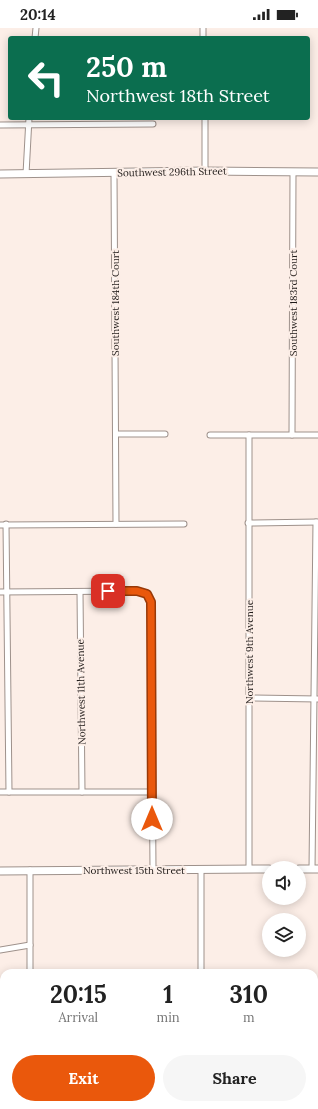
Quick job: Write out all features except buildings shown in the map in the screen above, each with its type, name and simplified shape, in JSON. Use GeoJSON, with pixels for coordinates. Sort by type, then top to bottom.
{"type":"FeatureCollection","features":[{"type":"Feature","properties":{"kind":"street"},"geometry":{"type":"LineString","coordinates":[[26,174],[29,120]]}},
{"type":"Feature","properties":{"kind":"street"},"geometry":{"type":"LineString","coordinates":[[204,120],[205,171]]}},
{"type":"Feature","properties":{"kind":"street"},"geometry":{"type":"LineString","coordinates":[[0,125],[153,124]]}},
{"type":"Feature","properties":{"kind":"street","name":"Southwest 296th Street"},"geometry":{"type":"LineString","coordinates":[[0,174],[205,171],[318,172]]}},
{"type":"Feature","properties":{"kind":"street","name":"Southwest 183rd Court"},"geometry":{"type":"LineString","coordinates":[[292,435],[293,172]]}},
{"type":"Feature","properties":{"kind":"street","name":"Southwest 184th Court"},"geometry":{"type":"LineString","coordinates":[[114,173],[116,524]]}},
{"type":"Feature","properties":{"kind":"street"},"geometry":{"type":"LineString","coordinates":[[116,434],[165,434]]}},
{"type":"Feature","properties":{"kind":"street"},"geometry":{"type":"LineString","coordinates":[[210,434],[318,435]]}},
{"type":"Feature","properties":{"kind":"street","name":"Northwest 9th Avenue"},"geometry":{"type":"LineString","coordinates":[[249,435],[249,869]]}},
{"type":"Feature","properties":{"kind":"street"},"geometry":{"type":"LineString","coordinates":[[248,523],[317,522],[315,869]]}},
{"type":"Feature","properties":{"kind":"street"},"geometry":{"type":"LineString","coordinates":[[9,792],[7,592],[3,525],[184,524]]}},
{"type":"Feature","properties":{"kind":"street"},"geometry":{"type":"LineString","coordinates":[[0,592],[137,591],[147,594],[151,602],[153,869]]}},
{"type":"Feature","properties":{"kind":"street","name":"Northwest 11th Avenue"},"geometry":{"type":"LineString","coordinates":[[80,592],[82,792]]}},
{"type":"Feature","properties":{"kind":"street"},"geometry":{"type":"LineString","coordinates":[[249,698],[316,699]]}},
{"type":"Feature","properties":{"kind":"street"},"geometry":{"type":"LineString","coordinates":[[0,792],[152,792]]}},
{"type":"Feature","properties":{"kind":"street"},"geometry":{"type":"LineString","coordinates":[[201,869],[201,969]]}},
{"type":"Feature","properties":{"kind":"street","name":"Northwest 15th Street"},"geometry":{"type":"LineString","coordinates":[[0,871],[262,869]]}},
{"type":"Feature","properties":{"kind":"street"},"geometry":{"type":"LineString","coordinates":[[30,870],[30,969]]}},
{"type":"Feature","properties":{"kind":"street"},"geometry":{"type":"LineString","coordinates":[[0,950],[30,945]]}},
{"type":"Feature","properties":{"kind":"route"},"geometry":{"type":"LineString","coordinates":[[108,591],[137,591],[147,594],[151,602],[152,819]]}}]}
